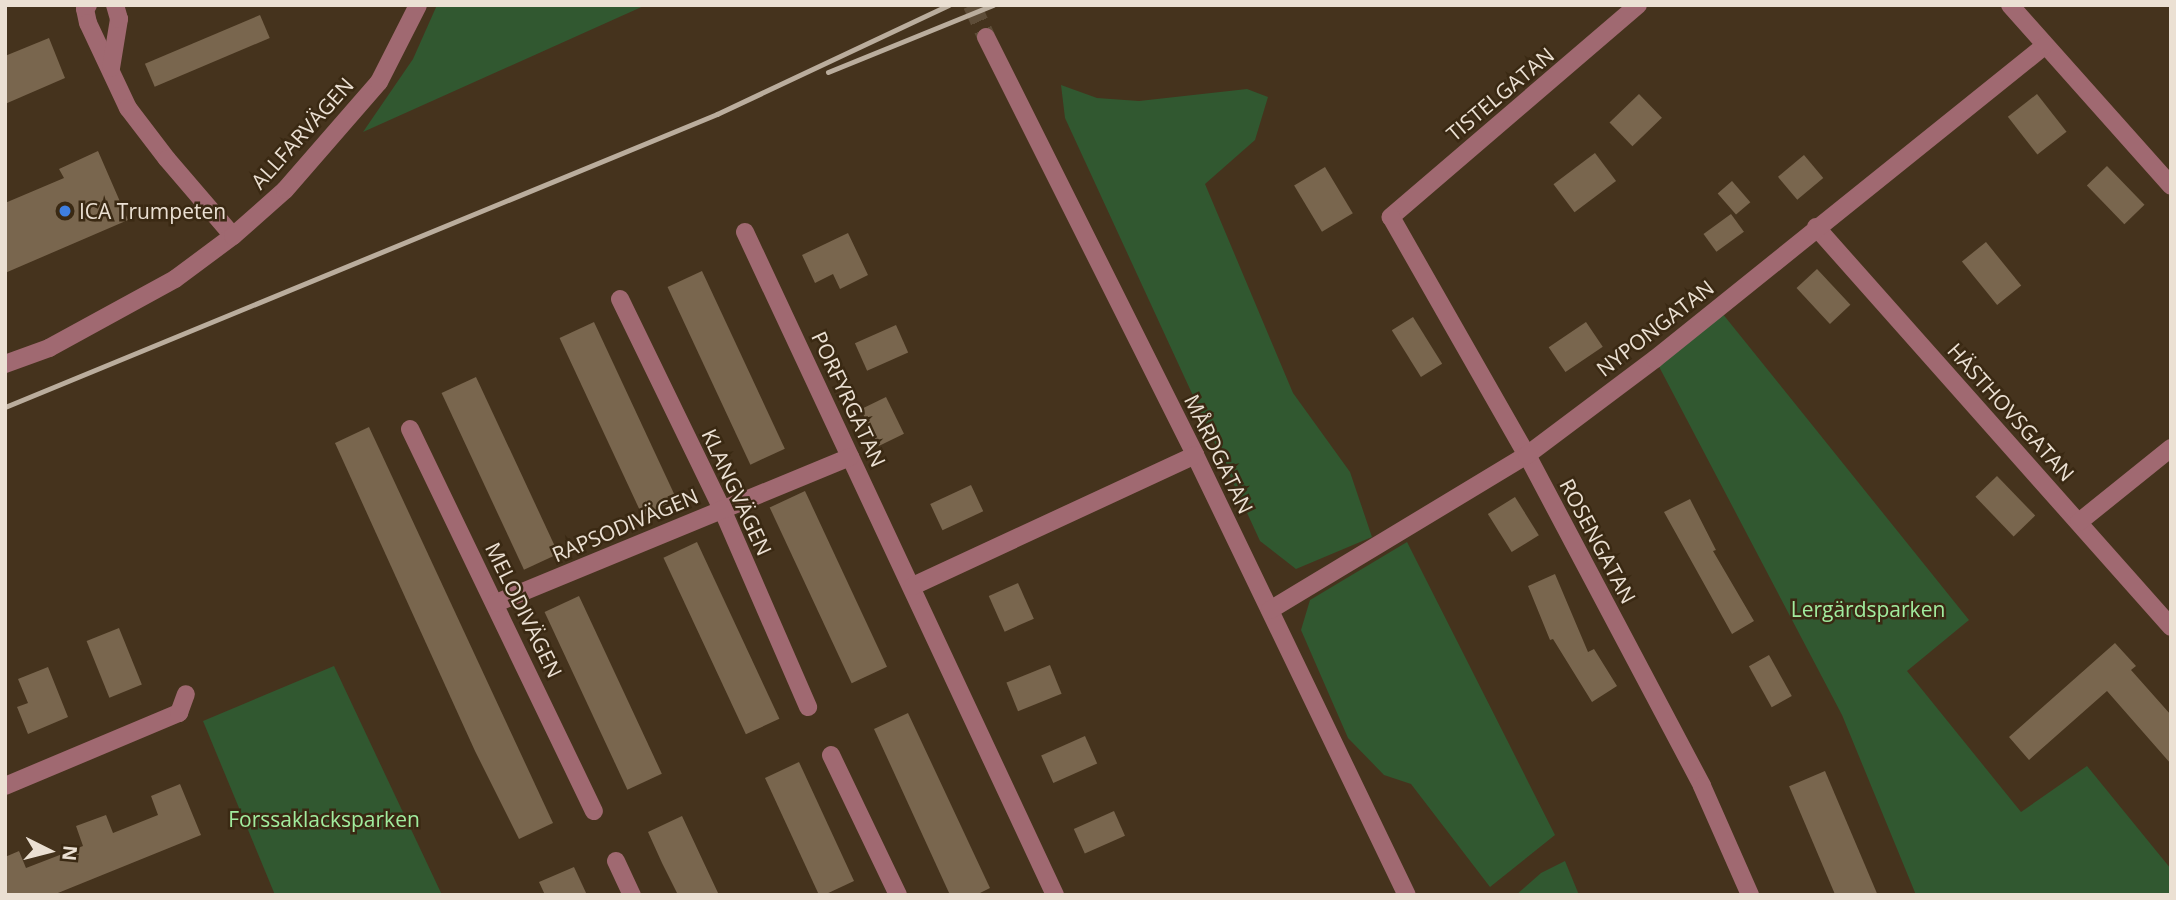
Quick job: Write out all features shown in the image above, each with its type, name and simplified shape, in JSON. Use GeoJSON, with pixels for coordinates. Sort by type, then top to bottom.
{"type":"FeatureCollection","features":[{"type":"Feature","properties":{"kind":"street"},"geometry":{"type":"LineString","coordinates":[[88,5],[85,9],[88,23],[128,108],[167,159],[233,236]]}},
{"type":"Feature","properties":{"kind":"street"},"geometry":{"type":"LineString","coordinates":[[111,68],[119,19],[115,5]]}},
{"type":"Feature","properties":{"kind":"street","name":"ALLFARVÄGEN"},"geometry":{"type":"LineString","coordinates":[[5,364],[49,348],[175,279],[233,236],[285,190],[379,82],[418,5]]}},
{"type":"Feature","properties":{"kind":"street","name":"TISTELGATAN"},"geometry":{"type":"LineString","coordinates":[[1391,217],[1639,5]]}},
{"type":"Feature","properties":{"kind":"street"},"geometry":{"type":"LineString","coordinates":[[2010,5],[2171,186]]}},
{"type":"Feature","properties":{"kind":"street","name":"MÅRDGATAN"},"geometry":{"type":"LineString","coordinates":[[986,37],[1195,455],[1407,895]]}},
{"type":"Feature","properties":{"kind":"street","name":"NYPONGATAN"},"geometry":{"type":"LineString","coordinates":[[1270,610],[1527,455],[1655,359],[2044,46]]}},
{"type":"Feature","properties":{"kind":"street","name":"ROSENGATAN"},"geometry":{"type":"LineString","coordinates":[[1391,217],[1527,455],[1702,786],[1750,895]]}},
{"type":"Feature","properties":{"kind":"street","name":"HÄSTHOVSGATAN"},"geometry":{"type":"LineString","coordinates":[[1816,227],[2171,627]]}},
{"type":"Feature","properties":{"kind":"street","name":"PORFYRGATAN"},"geometry":{"type":"LineString","coordinates":[[745,232],[913,586],[1050,893]]}},
{"type":"Feature","properties":{"kind":"street","name":"KLANGVÄGEN"},"geometry":{"type":"LineString","coordinates":[[620,299],[722,509],[808,707]]}},
{"type":"Feature","properties":{"kind":"street","name":"MELODIVÄGEN"},"geometry":{"type":"LineString","coordinates":[[410,429],[594,811]]}},
{"type":"Feature","properties":{"kind":"street"},"geometry":{"type":"LineString","coordinates":[[2079,522],[2171,448]]}},
{"type":"Feature","properties":{"kind":"street"},"geometry":{"type":"LineString","coordinates":[[913,586],[1195,455]]}},
{"type":"Feature","properties":{"kind":"street","name":"RAPSODIVÄGEN"},"geometry":{"type":"LineString","coordinates":[[496,603],[850,457]]}},
{"type":"Feature","properties":{"kind":"street"},"geometry":{"type":"LineString","coordinates":[[5,786],[180,713],[186,694]]}},
{"type":"Feature","properties":{"kind":"street"},"geometry":{"type":"LineString","coordinates":[[831,755],[898,895]]}},
{"type":"Feature","properties":{"kind":"street"},"geometry":{"type":"LineString","coordinates":[[616,861],[632,895]]}},
{"type":"Feature","properties":{"kind":"green space"},"geometry":{"type":"Polygon","coordinates":[[[437,5],[646,5],[363,132],[413,59],[437,5]]]}},
{"type":"Feature","properties":{"kind":"green space"},"geometry":{"type":"Polygon","coordinates":[[[1061,85],[1097,98],[1139,101],[1247,89],[1268,97],[1255,140],[1205,184],[1293,393],[1350,472],[1372,537],[1296,569],[1260,541],[1065,118],[1061,85]]]}},
{"type":"Feature","properties":{"kind":"green space","name":"Lergärdsparken"},"geometry":{"type":"Polygon","coordinates":[[[1718,308],[1969,620],[1907,671],[2021,812],[2087,766],[2171,869],[2171,895],[1916,895],[1842,715],[1655,359],[1718,308]]]}},
{"type":"Feature","properties":{"kind":"green space"},"geometry":{"type":"Polygon","coordinates":[[[1407,542],[1555,835],[1490,887],[1411,784],[1384,775],[1348,738],[1301,630],[1310,600],[1407,542]]]}},
{"type":"Feature","properties":{"kind":"green space","name":"Forssaklacksparken"},"geometry":{"type":"Polygon","coordinates":[[[334,666],[442,895],[275,895],[203,721],[334,666]]]}},
{"type":"Feature","properties":{"kind":"green space"},"geometry":{"type":"Polygon","coordinates":[[[1565,861],[1579,895],[1516,895],[1541,873],[1565,861]]]}},
{"type":"Feature","properties":{"kind":"building"},"geometry":{"type":"Polygon","coordinates":[[[260,15],[270,38],[155,87],[145,64],[260,15]]]}},
{"type":"Feature","properties":{"kind":"building"},"geometry":{"type":"Polygon","coordinates":[[[49,38],[65,78],[5,104],[5,56],[49,38]]]}},
{"type":"Feature","properties":{"kind":"building"},"geometry":{"type":"Polygon","coordinates":[[[1639,94],[1662,118],[1632,146],[1610,122],[1639,94]]]}},
{"type":"Feature","properties":{"kind":"building"},"geometry":{"type":"Polygon","coordinates":[[[2037,94],[2067,132],[2037,155],[2008,117],[2037,94]]]}},
{"type":"Feature","properties":{"kind":"building","name":"ICA Trumpeten"},"geometry":{"type":"Polygon","coordinates":[[[98,151],[128,220],[5,273],[5,203],[64,178],[59,169],[98,151]]]}},
{"type":"Feature","properties":{"kind":"building"},"geometry":{"type":"Polygon","coordinates":[[[1595,153],[1616,181],[1575,212],[1553,184],[1595,153]]]}},
{"type":"Feature","properties":{"kind":"building"},"geometry":{"type":"Polygon","coordinates":[[[1804,155],[1823,178],[1797,200],[1778,177],[1804,155]]]}},
{"type":"Feature","properties":{"kind":"building"},"geometry":{"type":"Polygon","coordinates":[[[2107,166],[2145,205],[2124,224],[2087,185],[2107,166]]]}},
{"type":"Feature","properties":{"kind":"building"},"geometry":{"type":"Polygon","coordinates":[[[1325,167],[1353,213],[1322,232],[1294,186],[1325,167]]]}},
{"type":"Feature","properties":{"kind":"building"},"geometry":{"type":"Polygon","coordinates":[[[1732,181],[1750,202],[1736,215],[1718,193],[1732,181]]]}},
{"type":"Feature","properties":{"kind":"building"},"geometry":{"type":"Polygon","coordinates":[[[1731,214],[1744,232],[1716,252],[1703,234],[1731,214]]]}},
{"type":"Feature","properties":{"kind":"building"},"geometry":{"type":"Polygon","coordinates":[[[848,233],[868,275],[840,289],[833,274],[815,283],[802,255],[848,233]]]}},
{"type":"Feature","properties":{"kind":"building"},"geometry":{"type":"Polygon","coordinates":[[[1986,242],[2021,286],[1997,305],[1962,262],[1986,242]]]}},
{"type":"Feature","properties":{"kind":"building"},"geometry":{"type":"Polygon","coordinates":[[[1817,269],[1850,305],[1830,324],[1797,288],[1817,269]]]}},
{"type":"Feature","properties":{"kind":"building"},"geometry":{"type":"Polygon","coordinates":[[[702,271],[785,449],[750,465],[668,287],[702,271]]]}},
{"type":"Feature","properties":{"kind":"building"},"geometry":{"type":"Polygon","coordinates":[[[1413,317],[1442,364],[1421,377],[1392,330],[1413,317]]]}},
{"type":"Feature","properties":{"kind":"building"},"geometry":{"type":"Polygon","coordinates":[[[594,322],[677,500],[642,516],[560,338],[594,322]]]}},
{"type":"Feature","properties":{"kind":"building"},"geometry":{"type":"Polygon","coordinates":[[[1586,322],[1603,347],[1565,372],[1549,347],[1586,322]]]}},
{"type":"Feature","properties":{"kind":"building"},"geometry":{"type":"Polygon","coordinates":[[[896,325],[908,352],[867,371],[855,343],[896,325]]]}},
{"type":"Feature","properties":{"kind":"building"},"geometry":{"type":"Polygon","coordinates":[[[476,377],[558,554],[524,570],[442,393],[476,377]]]}},
{"type":"Feature","properties":{"kind":"building"},"geometry":{"type":"Polygon","coordinates":[[[886,397],[904,434],[879,446],[861,409],[886,397]]]}},
{"type":"Feature","properties":{"kind":"building"},"geometry":{"type":"Polygon","coordinates":[[[369,427],[553,823],[519,839],[475,751],[335,443],[369,427]]]}},
{"type":"Feature","properties":{"kind":"building"},"geometry":{"type":"Polygon","coordinates":[[[1997,476],[2035,516],[2014,536],[1975,497],[1997,476]]]}},
{"type":"Feature","properties":{"kind":"building"},"geometry":{"type":"Polygon","coordinates":[[[971,485],[983,511],[942,530],[930,504],[971,485]]]}},
{"type":"Feature","properties":{"kind":"building"},"geometry":{"type":"Polygon","coordinates":[[[805,491],[887,667],[852,683],[770,507],[805,491]]]}},
{"type":"Feature","properties":{"kind":"building"},"geometry":{"type":"Polygon","coordinates":[[[1515,497],[1539,535],[1512,552],[1488,514],[1515,497]]]}},
{"type":"Feature","properties":{"kind":"building"},"geometry":{"type":"Polygon","coordinates":[[[1690,499],[1716,550],[1713,551],[1754,621],[1732,634],[1664,512],[1690,499]]]}},
{"type":"Feature","properties":{"kind":"building"},"geometry":{"type":"Polygon","coordinates":[[[697,542],[779,719],[746,734],[663,558],[697,542]]]}},
{"type":"Feature","properties":{"kind":"building"},"geometry":{"type":"Polygon","coordinates":[[[1555,574],[1588,652],[1594,649],[1617,686],[1592,702],[1553,639],[1550,640],[1528,586],[1555,574]]]}},
{"type":"Feature","properties":{"kind":"building"},"geometry":{"type":"Polygon","coordinates":[[[1018,583],[1034,619],[1005,632],[989,596],[1018,583]]]}},
{"type":"Feature","properties":{"kind":"building"},"geometry":{"type":"Polygon","coordinates":[[[579,596],[662,774],[627,790],[545,612],[579,596]]]}},
{"type":"Feature","properties":{"kind":"building"},"geometry":{"type":"Polygon","coordinates":[[[119,628],[142,685],[109,698],[87,641],[119,628]]]}},
{"type":"Feature","properties":{"kind":"building"},"geometry":{"type":"Polygon","coordinates":[[[2115,643],[2136,666],[2131,670],[2171,715],[2171,764],[2107,691],[2029,760],[2009,737],[2115,643]]]}},
{"type":"Feature","properties":{"kind":"building"},"geometry":{"type":"Polygon","coordinates":[[[1769,655],[1792,696],[1772,707],[1749,666],[1769,655]]]}},
{"type":"Feature","properties":{"kind":"building"},"geometry":{"type":"Polygon","coordinates":[[[1050,665],[1062,694],[1018,711],[1006,683],[1050,665]]]}},
{"type":"Feature","properties":{"kind":"building"},"geometry":{"type":"Polygon","coordinates":[[[48,667],[68,717],[28,734],[17,707],[28,703],[18,679],[48,667]]]}},
{"type":"Feature","properties":{"kind":"building"},"geometry":{"type":"Polygon","coordinates":[[[908,713],[990,888],[976,895],[950,895],[874,729],[908,713]]]}},
{"type":"Feature","properties":{"kind":"building"},"geometry":{"type":"Polygon","coordinates":[[[1085,736],[1097,763],[1053,783],[1041,756],[1085,736]]]}},
{"type":"Feature","properties":{"kind":"building"},"geometry":{"type":"Polygon","coordinates":[[[799,762],[854,881],[824,895],[819,895],[765,778],[799,762]]]}},
{"type":"Feature","properties":{"kind":"building"},"geometry":{"type":"Polygon","coordinates":[[[1825,771],[1877,894],[1835,895],[1789,786],[1825,771]]]}},
{"type":"Feature","properties":{"kind":"building"},"geometry":{"type":"Polygon","coordinates":[[[180,784],[201,835],[53,895],[5,895],[5,857],[19,851],[26,868],[83,846],[76,826],[106,815],[113,833],[158,815],[151,796],[180,784]]]}},
{"type":"Feature","properties":{"kind":"building"},"geometry":{"type":"Polygon","coordinates":[[[1114,811],[1125,836],[1085,854],[1074,829],[1114,811]]]}},
{"type":"Feature","properties":{"kind":"building"},"geometry":{"type":"Polygon","coordinates":[[[682,816],[719,895],[678,895],[662,863],[648,832],[682,816]]]}},
{"type":"Feature","properties":{"kind":"building"},"geometry":{"type":"Polygon","coordinates":[[[574,867],[587,895],[545,895],[539,882],[574,867]]]}},
{"type":"Feature","properties":{"kind":"tunnel"},"geometry":{"type":"LineString","coordinates":[[972,5],[986,37]]}},
{"type":"Feature","properties":{"kind":"railway"},"geometry":{"type":"LineString","coordinates":[[5,407],[717,114],[949,5]]}},
{"type":"Feature","properties":{"kind":"railway"},"geometry":{"type":"LineString","coordinates":[[828,72],[993,5]]}},
{"type":"Feature","properties":{"kind":"place","name":"ICA Trumpeten"},"geometry":{"type":"Point","coordinates":[65,211]}}]}
